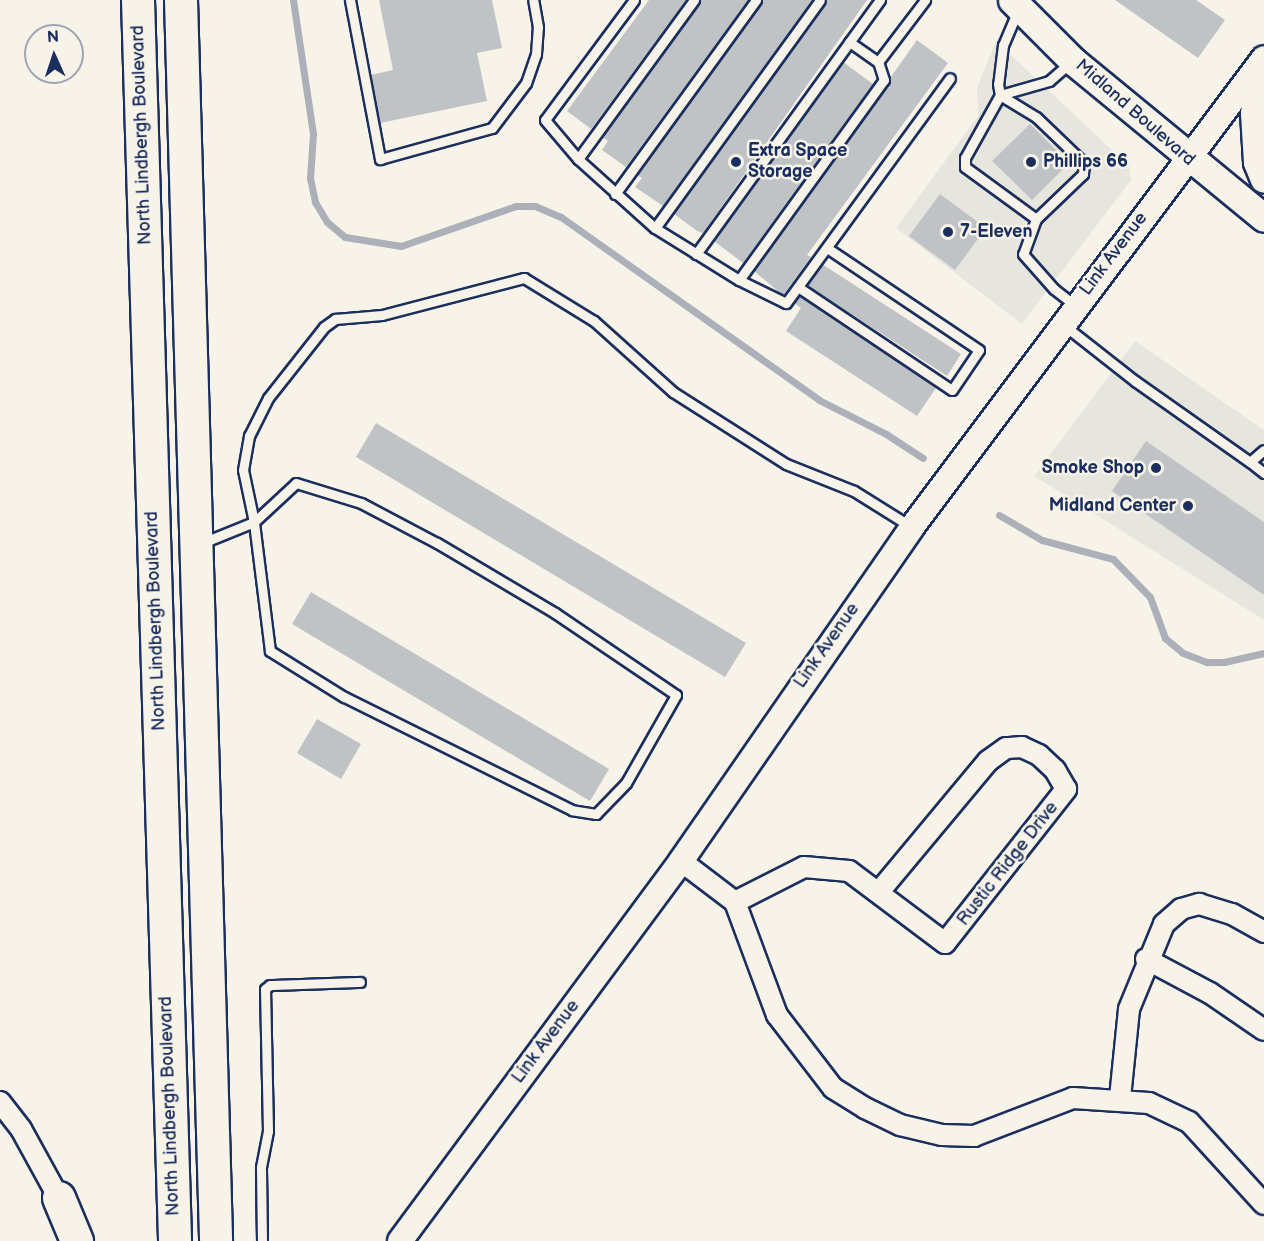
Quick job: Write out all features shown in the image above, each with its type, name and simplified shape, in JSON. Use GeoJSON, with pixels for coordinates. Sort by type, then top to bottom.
{"type":"FeatureCollection","features":[{"type":"Feature","properties":{"kind":"highway","name":"North Lindbergh Boulevard"},"geometry":{"type":"LineString","coordinates":[[138,0],[175,1241]]}},
{"type":"Feature","properties":{"kind":"highway"},"geometry":{"type":"LineString","coordinates":[[181,0],[216,1241]]}},
{"type":"Feature","properties":{"kind":"highway"},"geometry":{"type":"LineString","coordinates":[[182,40],[191,0]]}},
{"type":"Feature","properties":{"kind":"highway"},"geometry":{"type":"LineString","coordinates":[[59,1198],[77,1241]]}},
{"type":"Feature","properties":{"kind":"main road","name":"Midland Boulevard"},"geometry":{"type":"LineString","coordinates":[[1019,3],[1073,61],[1187,158],[1264,218]]}},
{"type":"Feature","properties":{"kind":"main road"},"geometry":{"type":"LineString","coordinates":[[1264,74],[1254,113],[1257,162],[1264,179]]}},
{"type":"Feature","properties":{"kind":"street","name":"Link Avenue"},"geometry":{"type":"LineString","coordinates":[[400,1241],[681,861],[912,526],[1264,58]]}},
{"type":"Feature","properties":{"kind":"street","name":"Rustic Ridge Drive"},"geometry":{"type":"LineString","coordinates":[[735,902],[804,867],[849,871],[945,943],[1066,789],[1055,770],[1039,755],[1022,747],[1006,748],[988,761],[879,892]]}},
{"type":"Feature","properties":{"kind":"street"},"geometry":{"type":"LineString","coordinates":[[681,861],[735,902],[777,1015],[833,1088],[865,1108],[900,1125],[942,1135],[974,1136],[1073,1098],[1120,1098],[1149,1102],[1189,1122],[1264,1204]]}},
{"type":"Feature","properties":{"kind":"street"},"geometry":{"type":"LineString","coordinates":[[1120,1098],[1129,1009],[1146,959],[1164,924],[1181,909],[1200,904],[1232,914],[1264,932]]}},
{"type":"Feature","properties":{"kind":"street"},"geometry":{"type":"LineString","coordinates":[[1146,959],[1210,993],[1264,1030]]}},
{"type":"Feature","properties":{"kind":"street"},"geometry":{"type":"LineString","coordinates":[[0,1102],[21,1130],[59,1198]]}},
{"type":"Feature","properties":{"kind":"lane"},"geometry":{"type":"LineString","coordinates":[[350,0],[380,159],[492,129],[526,83],[536,54],[538,27],[533,0]]}},
{"type":"Feature","properties":{"kind":"lane"},"geometry":{"type":"LineString","coordinates":[[634,0],[545,120],[578,159],[656,228],[739,280],[786,303],[950,78]]}},
{"type":"Feature","properties":{"kind":"lane"},"geometry":{"type":"LineString","coordinates":[[578,159],[694,0]]}},
{"type":"Feature","properties":{"kind":"lane"},"geometry":{"type":"LineString","coordinates":[[615,194],[756,0]]}},
{"type":"Feature","properties":{"kind":"lane"},"geometry":{"type":"LineString","coordinates":[[656,228],[820,0]]}},
{"type":"Feature","properties":{"kind":"lane"},"geometry":{"type":"LineString","coordinates":[[696,254],[880,0]]}},
{"type":"Feature","properties":{"kind":"lane"},"geometry":{"type":"LineString","coordinates":[[878,62],[925,0]]}},
{"type":"Feature","properties":{"kind":"lane"},"geometry":{"type":"LineString","coordinates":[[1019,3],[1002,48],[1000,95],[965,158],[965,167],[1036,219]]}},
{"type":"Feature","properties":{"kind":"lane"},"geometry":{"type":"LineString","coordinates":[[739,280],[884,80],[878,62],[849,42]]}},
{"type":"Feature","properties":{"kind":"lane"},"geometry":{"type":"LineString","coordinates":[[1000,95],[1049,81],[1073,61]]}},
{"type":"Feature","properties":{"kind":"lane"},"geometry":{"type":"LineString","coordinates":[[1000,95],[1036,117],[1084,163],[1083,174],[1036,219],[1023,254],[1070,315],[1143,387],[1264,473]]}},
{"type":"Feature","properties":{"kind":"lane"},"geometry":{"type":"LineString","coordinates":[[798,287],[952,390],[979,350],[826,248]]}},
{"type":"Feature","properties":{"kind":"lane"},"geometry":{"type":"LineString","coordinates":[[197,544],[254,522],[296,483],[361,503],[437,543],[555,613],[676,695],[626,783],[596,813],[572,810],[344,697],[270,651],[254,522],[243,470],[249,436],[268,398],[324,327],[335,318],[393,312],[524,278],[594,321],[673,392],[786,464],[854,491],[912,526]]}},
{"type":"Feature","properties":{"kind":"lane"},"geometry":{"type":"LineString","coordinates":[[1250,462],[1264,450]]}},
{"type":"Feature","properties":{"kind":"lane"},"geometry":{"type":"LineString","coordinates":[[262,1241],[261,1167],[268,1131],[265,989],[270,985],[360,982]]}},
{"type":"Feature","properties":{"kind":"shaded area"},"geometry":{"type":"Polygon","coordinates":[[[996,41],[1129,166],[1131,180],[1022,324],[896,228],[978,116],[977,88],[996,41]]]}},
{"type":"Feature","properties":{"kind":"shaded area"},"geometry":{"type":"Polygon","coordinates":[[[1135,341],[1264,430],[1264,620],[1034,476],[1135,341]]]}},
{"type":"Feature","properties":{"kind":"building"},"geometry":{"type":"Polygon","coordinates":[[[379,0],[492,0],[502,48],[477,53],[487,101],[380,123],[371,75],[393,70],[379,0]]]}},
{"type":"Feature","properties":{"kind":"building"},"geometry":{"type":"Polygon","coordinates":[[[649,0],[686,0],[591,129],[567,111],[649,0]]]}},
{"type":"Feature","properties":{"kind":"building"},"geometry":{"type":"Polygon","coordinates":[[[701,0],[748,0],[626,167],[602,150],[608,141],[602,137],[701,0]]]}},
{"type":"Feature","properties":{"kind":"building"},"geometry":{"type":"Polygon","coordinates":[[[763,0],[812,0],[663,206],[635,187],[642,178],[637,175],[763,0]]]}},
{"type":"Feature","properties":{"kind":"building"},"geometry":{"type":"Polygon","coordinates":[[[827,0],[867,0],[703,233],[697,231],[674,214],[827,0]]]}},
{"type":"Feature","properties":{"kind":"building"},"geometry":{"type":"Polygon","coordinates":[[[1115,0],[1196,0],[1225,20],[1198,58],[1115,0]]]}},
{"type":"Feature","properties":{"kind":"building"},"geometry":{"type":"Polygon","coordinates":[[[917,40],[948,63],[807,255],[811,257],[784,294],[780,293],[754,271],[917,40]]]}},
{"type":"Feature","properties":{"kind":"building"},"geometry":{"type":"Polygon","coordinates":[[[843,62],[873,84],[743,263],[714,241],[843,62]]]}},
{"type":"Feature","properties":{"kind":"building","name":"Phillips 66"},"geometry":{"type":"Polygon","coordinates":[[[1030,124],[1069,163],[1032,200],[992,161],[1030,124]]]}},
{"type":"Feature","properties":{"kind":"building","name":"7-Eleven"},"geometry":{"type":"Polygon","coordinates":[[[940,194],[986,228],[955,270],[909,236],[940,194]]]}},
{"type":"Feature","properties":{"kind":"building"},"geometry":{"type":"Polygon","coordinates":[[[822,264],[961,354],[947,376],[807,285],[822,264]]]}},
{"type":"Feature","properties":{"kind":"building"},"geometry":{"type":"Polygon","coordinates":[[[799,296],[936,388],[917,416],[786,331],[801,308],[794,303],[799,296]]]}},
{"type":"Feature","properties":{"kind":"building"},"geometry":{"type":"Polygon","coordinates":[[[376,423],[746,643],[725,677],[356,457],[376,423]]]}},
{"type":"Feature","properties":{"kind":"building","name":"Midland Center"},"geometry":{"type":"Polygon","coordinates":[[[1146,441],[1264,522],[1264,595],[1112,491],[1146,441]]]}},
{"type":"Feature","properties":{"kind":"building"},"geometry":{"type":"Polygon","coordinates":[[[311,592],[609,769],[590,801],[292,624],[311,592]]]}},
{"type":"Feature","properties":{"kind":"building"},"geometry":{"type":"Polygon","coordinates":[[[317,719],[361,744],[341,779],[297,753],[317,719]]]}},
{"type":"Feature","properties":{"kind":"waterway"},"geometry":{"type":"LineString","coordinates":[[293,0],[313,134],[310,178],[315,202],[327,222],[345,237],[401,246],[516,206],[535,206],[561,217],[819,400],[886,434],[923,458]]}},
{"type":"Feature","properties":{"kind":"waterway"},"geometry":{"type":"LineString","coordinates":[[999,515],[1042,540],[1113,559],[1150,597],[1165,638],[1183,653],[1207,662],[1224,662],[1264,653]]}},
{"type":"Feature","properties":{"kind":"place","name":"Extra Space Storage"},"geometry":{"type":"Point","coordinates":[736,162]}},
{"type":"Feature","properties":{"kind":"place","name":"Phillips 66"},"geometry":{"type":"Point","coordinates":[1031,162]}},
{"type":"Feature","properties":{"kind":"place","name":"7-Eleven"},"geometry":{"type":"Point","coordinates":[948,232]}},
{"type":"Feature","properties":{"kind":"place","name":"Smoke Shop"},"geometry":{"type":"Point","coordinates":[1156,468]}},
{"type":"Feature","properties":{"kind":"place","name":"Midland Center"},"geometry":{"type":"Point","coordinates":[1188,506]}}]}
